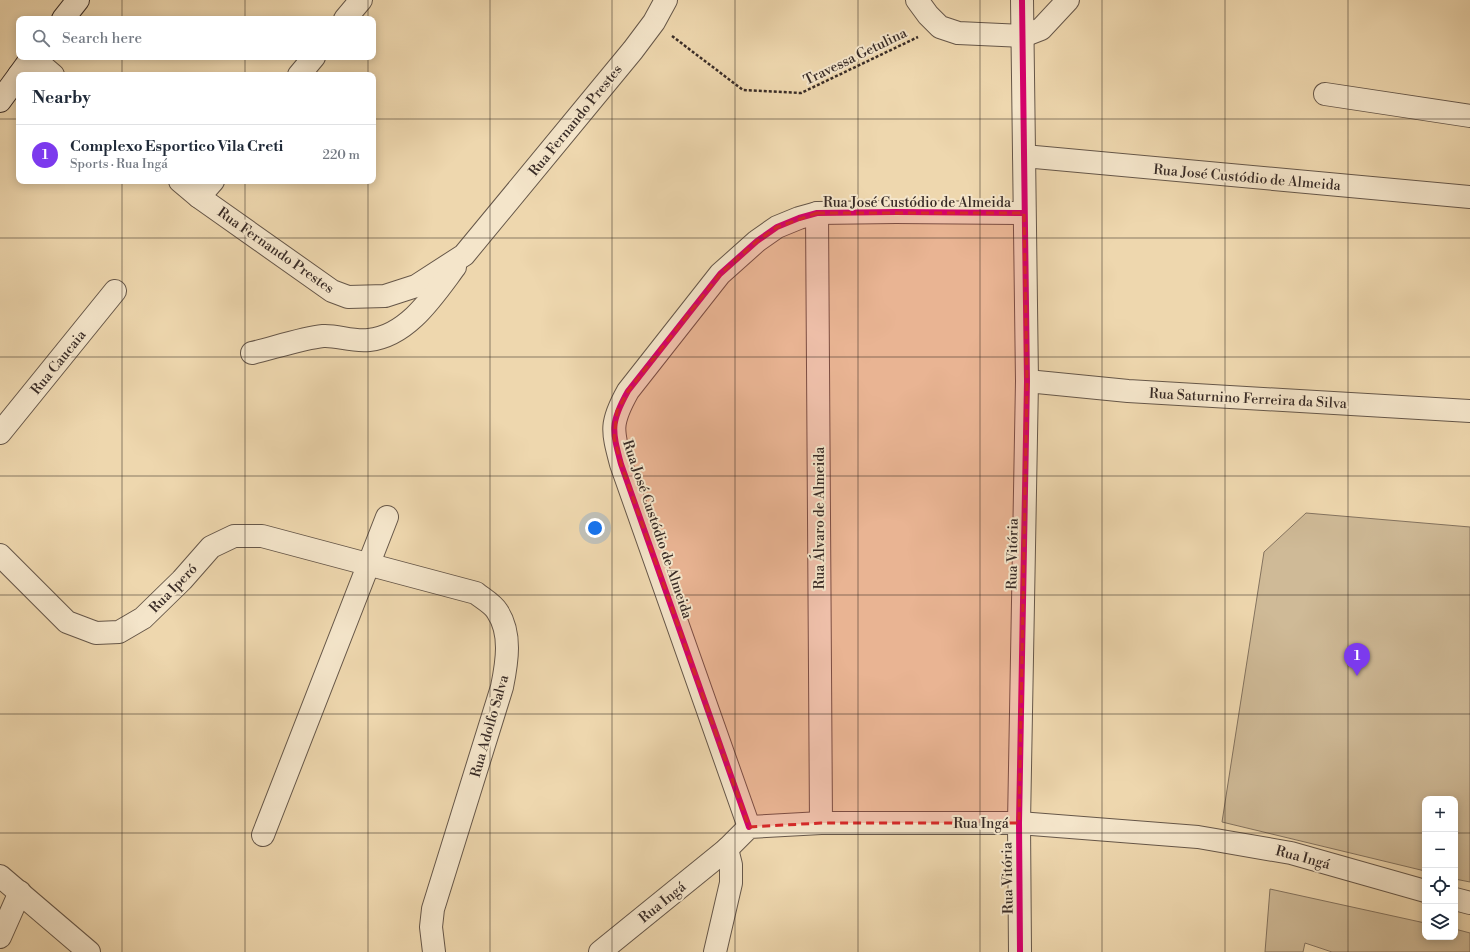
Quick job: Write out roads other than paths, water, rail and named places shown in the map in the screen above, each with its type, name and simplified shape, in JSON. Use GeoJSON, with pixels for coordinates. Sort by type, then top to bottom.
{"type":"FeatureCollection","features":[{"type":"Feature","properties":{"kind":"street"},"geometry":{"type":"LineString","coordinates":[[65,16],[78,0]]}},
{"type":"Feature","properties":{"kind":"street"},"geometry":{"type":"LineString","coordinates":[[348,16],[361,0]]}},
{"type":"Feature","properties":{"kind":"street","name":"Rua Fernando Prestes"},"geometry":{"type":"LineString","coordinates":[[252,353],[324,336],[351,341],[370,340],[391,333],[406,323],[430,301],[464,255],[654,22],[666,0]]}},
{"type":"Feature","properties":{"kind":"street"},"geometry":{"type":"LineString","coordinates":[[917,0],[928,15],[940,26],[958,33],[1023,36],[1041,29],[1068,0]]}},
{"type":"Feature","properties":{"kind":"street","name":"Rua Vitória"},"geometry":{"type":"LineString","coordinates":[[1020,952],[1019,823],[1027,381],[1022,0]]}},
{"type":"Feature","properties":{"kind":"street"},"geometry":{"type":"LineString","coordinates":[[21,72],[30,60]]}},
{"type":"Feature","properties":{"kind":"street"},"geometry":{"type":"LineString","coordinates":[[36,60],[50,72]]}},
{"type":"Feature","properties":{"kind":"street"},"geometry":{"type":"LineString","coordinates":[[302,72],[312,60]]}},
{"type":"Feature","properties":{"kind":"street"},"geometry":{"type":"LineString","coordinates":[[0,101],[16,79]]}},
{"type":"Feature","properties":{"kind":"street"},"geometry":{"type":"LineString","coordinates":[[1325,94],[1470,116]]}},
{"type":"Feature","properties":{"kind":"street","name":"Rua José Custódio de Almeida"},"geometry":{"type":"LineString","coordinates":[[1024,156],[1470,197]]}},
{"type":"Feature","properties":{"kind":"street","name":"Rua Fernando Prestes"},"geometry":{"type":"LineString","coordinates":[[190,184],[206,189],[332,291],[348,297],[385,296],[416,286],[464,255]]}},
{"type":"Feature","properties":{"kind":"street","name":"Rua José Custódio de Almeida"},"geometry":{"type":"LineString","coordinates":[[749,827],[621,464],[614,438],[613,423],[617,411],[628,391],[720,274],[756,240],[777,227],[798,218],[817,214],[896,212],[1024,214]]}},
{"type":"Feature","properties":{"kind":"street","name":"Rua Álvaro de Almeida"},"geometry":{"type":"LineString","coordinates":[[817,214],[821,823]]}},
{"type":"Feature","properties":{"kind":"street","name":"Rua Caucaia"},"geometry":{"type":"LineString","coordinates":[[0,433],[116,291]]}},
{"type":"Feature","properties":{"kind":"street","name":"Rua Saturnino Ferreira da Silva"},"geometry":{"type":"LineString","coordinates":[[1027,381],[1128,391],[1470,410]]}},
{"type":"Feature","properties":{"kind":"street"},"geometry":{"type":"LineString","coordinates":[[263,835],[368,564],[388,517]]}},
{"type":"Feature","properties":{"kind":"street","name":"Rua Iperó"},"geometry":{"type":"LineString","coordinates":[[0,555],[66,622],[96,633],[119,632],[143,618],[182,580],[211,547],[234,536],[262,536],[368,564]]}},
{"type":"Feature","properties":{"kind":"street","name":"Rua Adolfo Salva"},"geometry":{"type":"LineString","coordinates":[[368,564],[476,593],[497,610],[504,628],[508,655],[502,687],[433,909],[431,927],[434,952]]}},
{"type":"Feature","properties":{"kind":"street","name":"Rua Ingá"},"geometry":{"type":"LineString","coordinates":[[600,952],[726,848],[749,827],[821,823],[1019,823],[1198,837],[1243,843],[1291,852],[1422,890]]}},
{"type":"Feature","properties":{"kind":"street"},"geometry":{"type":"LineString","coordinates":[[715,952],[731,882],[731,865],[726,848]]}},
{"type":"Feature","properties":{"kind":"street"},"geometry":{"type":"LineString","coordinates":[[0,876],[89,952]]}},
{"type":"Feature","properties":{"kind":"street"},"geometry":{"type":"LineString","coordinates":[[0,937],[20,892]]}},
{"type":"Feature","properties":{"kind":"street"},"geometry":{"type":"LineString","coordinates":[[1458,900],[1470,903]]}},
{"type":"Feature","properties":{"kind":"place","name":"Complexo Esportico Vila Creti"},"geometry":{"type":"Point","coordinates":[1357,676]}}]}
